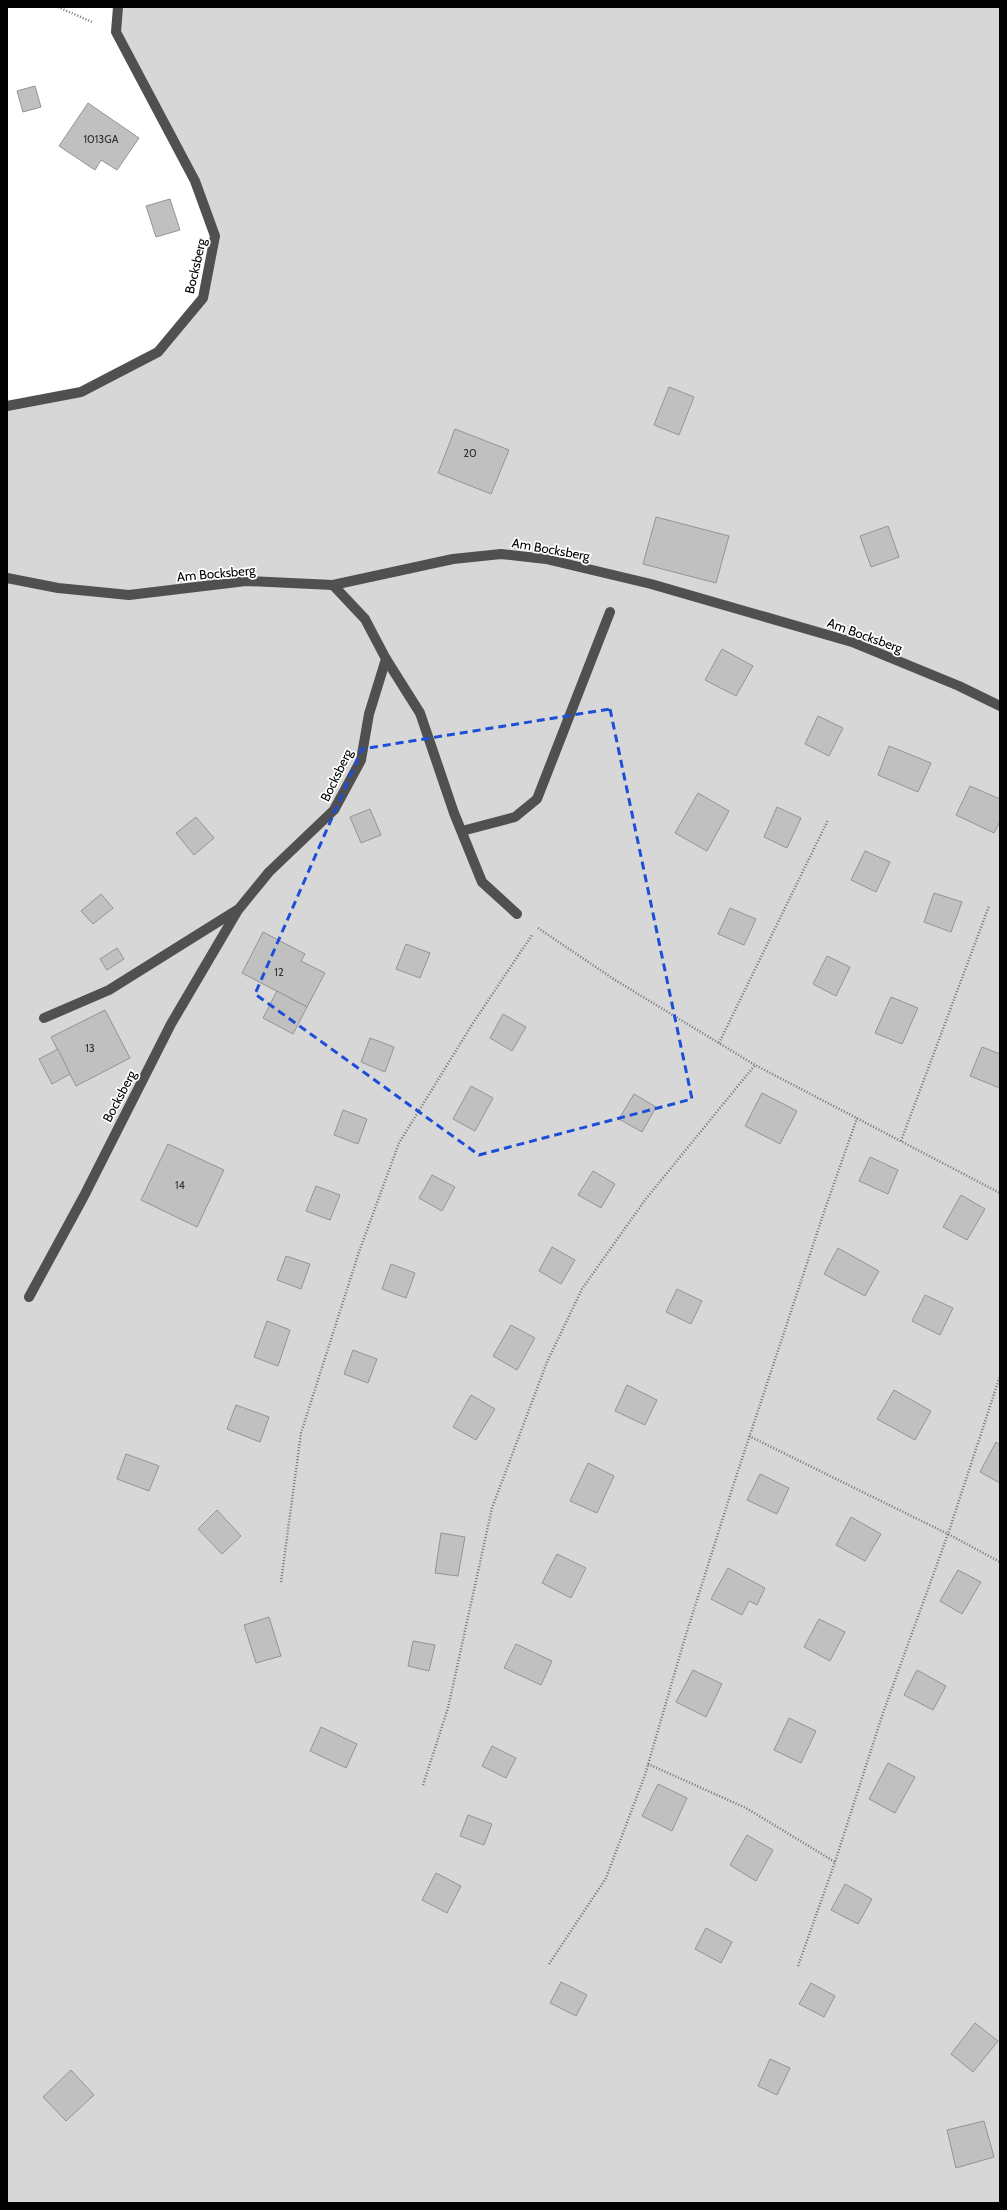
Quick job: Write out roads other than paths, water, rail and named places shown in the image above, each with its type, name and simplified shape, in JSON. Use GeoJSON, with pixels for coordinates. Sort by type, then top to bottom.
{"type":"FeatureCollection","features":[{"type":"Feature","properties":{"kind":"street","name":"Bocksberg"},"geometry":{"type":"LineString","coordinates":[[7,406],[81,392],[158,352],[204,298],[215,236],[195,181],[116,32],[118,7]]}},
{"type":"Feature","properties":{"kind":"street","name":"Am Bocksberg"},"geometry":{"type":"LineString","coordinates":[[7,578],[58,588],[129,595],[246,582],[333,585],[453,559],[501,554],[546,559],[651,584],[852,642],[959,686],[1000,706]]}},
{"type":"Feature","properties":{"kind":"street"},"geometry":{"type":"LineString","coordinates":[[333,585],[365,619],[386,660],[420,713],[462,831],[482,882],[517,914]]}},
{"type":"Feature","properties":{"kind":"street"},"geometry":{"type":"LineString","coordinates":[[462,831],[515,817],[537,799],[610,612]]}},
{"type":"Feature","properties":{"kind":"street","name":"Bocksberg"},"geometry":{"type":"LineString","coordinates":[[29,1297],[84,1196],[172,1024],[238,910],[269,872],[334,810],[361,760],[369,714],[386,660]]}},
{"type":"Feature","properties":{"kind":"street","name":"Bocksberg"},"geometry":{"type":"LineString","coordinates":[[44,1018],[109,990],[238,910]]}}]}
